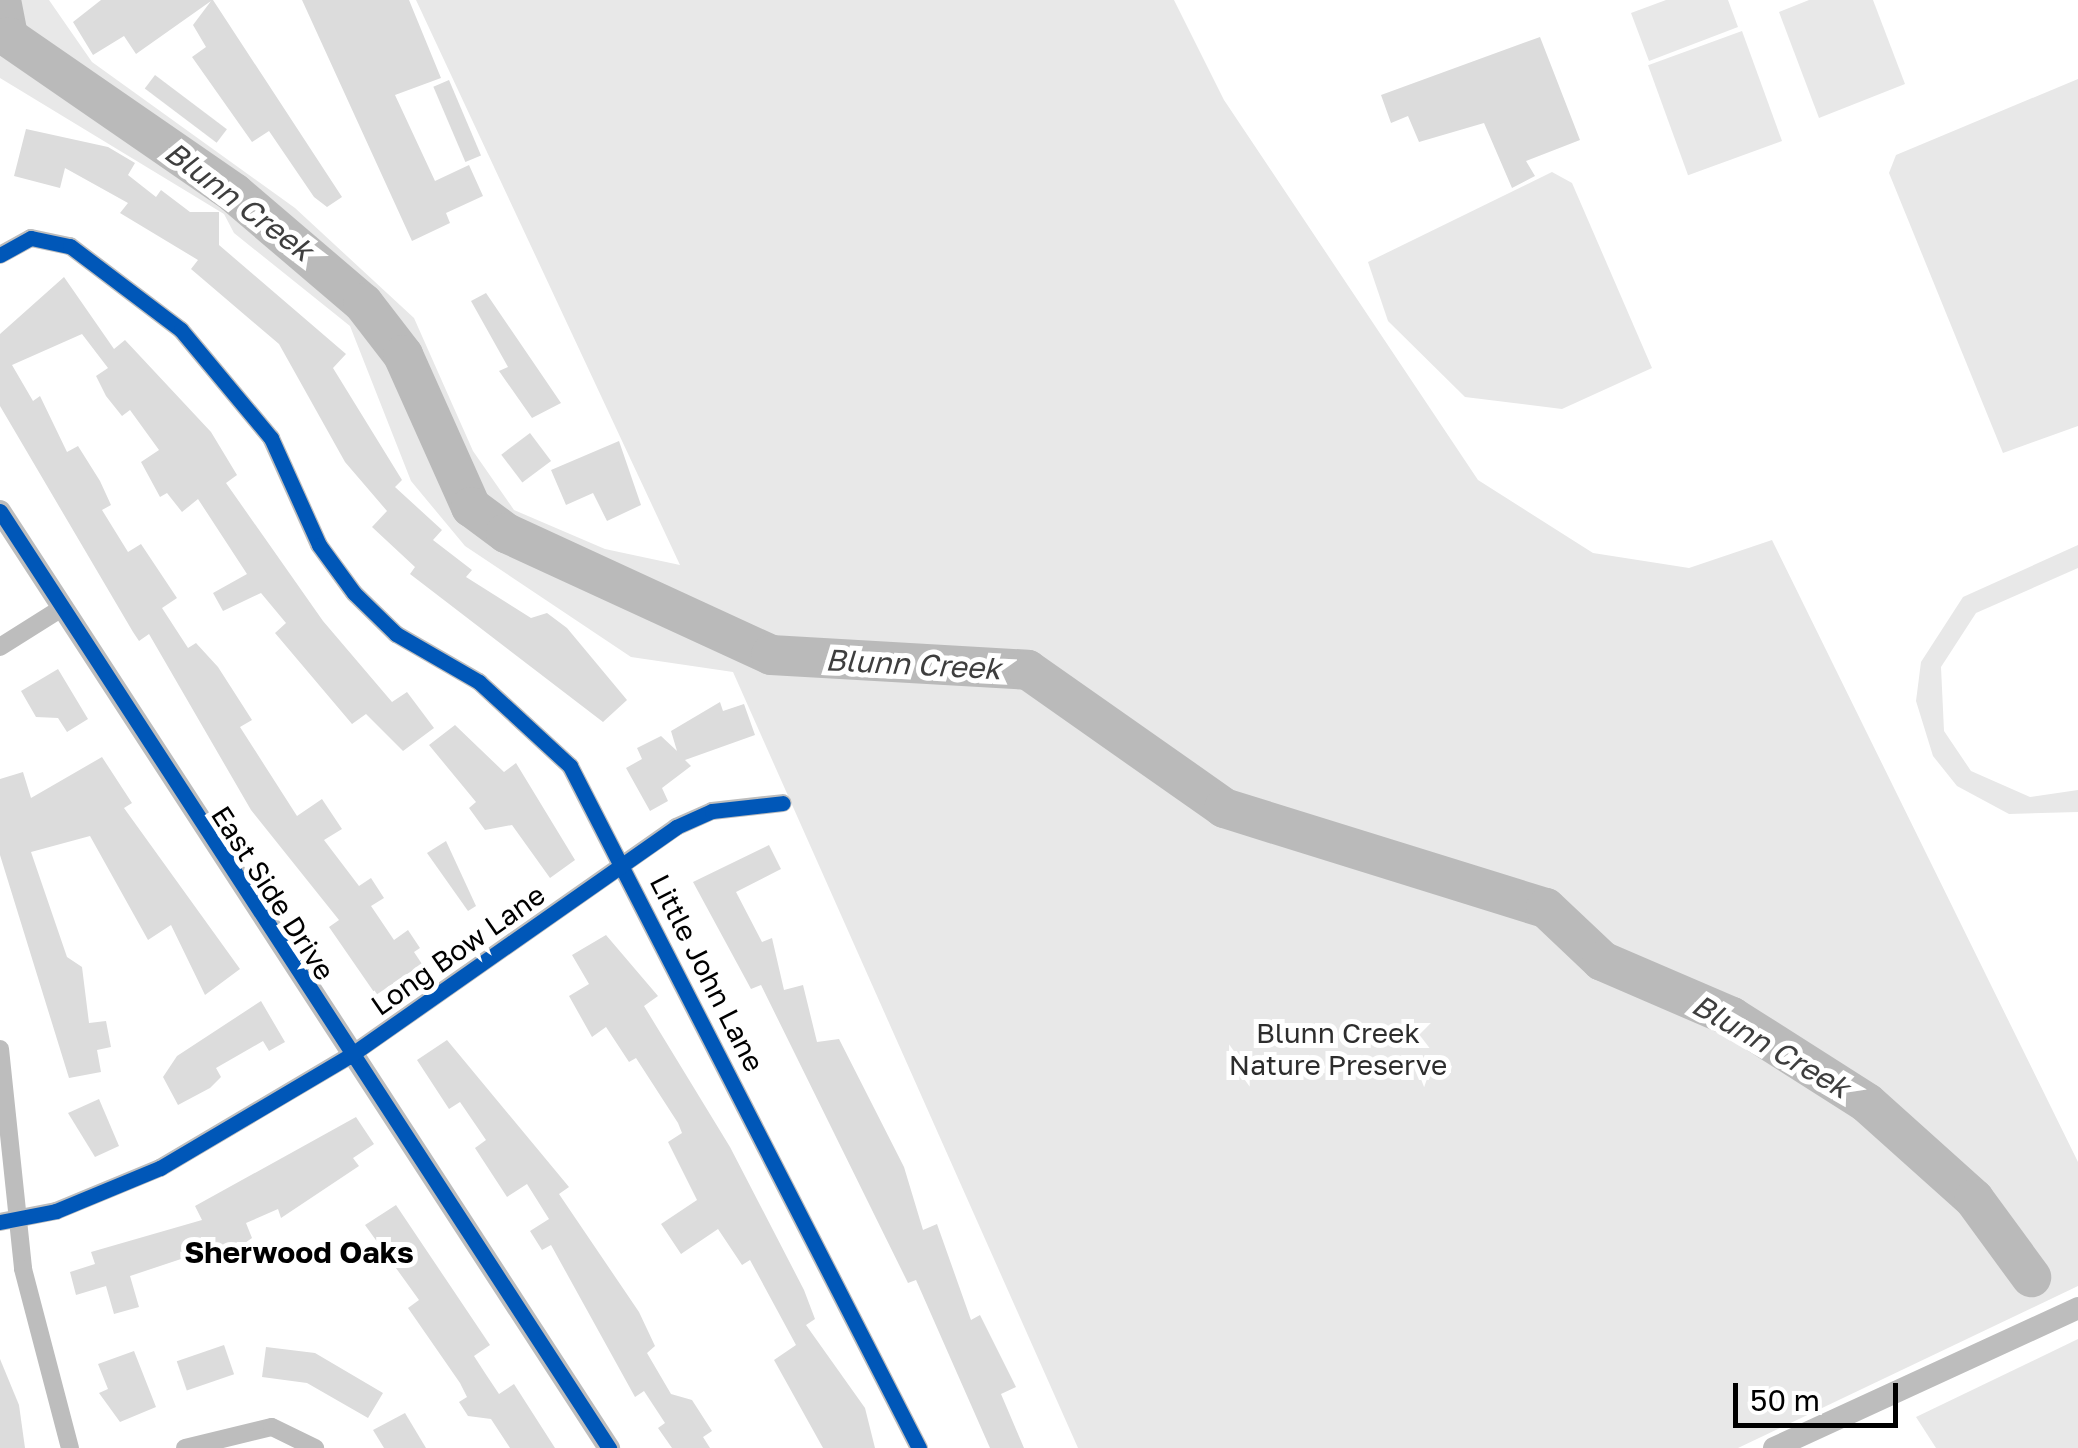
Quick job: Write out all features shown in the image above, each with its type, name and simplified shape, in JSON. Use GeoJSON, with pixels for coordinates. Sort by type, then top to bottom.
{"type":"FeatureCollection","features":[{"type":"Feature","properties":{"kind":"street","name":"Little John Lane"},"geometry":{"type":"LineString","coordinates":[[0,255],[31,238],[70,246],[181,330],[272,438],[319,545],[354,594],[530,724],[570,766],[623,862],[918,1448]]}},
{"type":"Feature","properties":{"kind":"street","name":"East Side Drive"},"geometry":{"type":"LineString","coordinates":[[0,512],[348,1057],[609,1448]]}},
{"type":"Feature","properties":{"kind":"street"},"geometry":{"type":"LineString","coordinates":[[0,648],[60,609]]}},
{"type":"Feature","properties":{"kind":"street","name":"Long Bow Lane"},"geometry":{"type":"LineString","coordinates":[[0,1222],[20,1220],[160,1168],[348,1057],[623,862],[712,811],[782,803]]}},
{"type":"Feature","properties":{"kind":"street"},"geometry":{"type":"LineString","coordinates":[[0,1049],[35,1332],[70,1448]]}},
{"type":"Feature","properties":{"kind":"street"},"geometry":{"type":"LineString","coordinates":[[1774,1448],[2078,1308]]}},
{"type":"Feature","properties":{"kind":"street"},"geometry":{"type":"LineString","coordinates":[[186,1448],[272,1426],[315,1448]]}},
{"type":"Feature","properties":{"kind":"green space","name":"Blunn Creek Nature Preserve"},"geometry":{"type":"Polygon","coordinates":[[[21,0],[49,0],[92,62],[295,208],[414,318],[473,451],[514,510],[605,549],[680,565],[416,0],[1174,0],[1224,100],[1478,480],[1593,553],[1689,568],[1772,540],[2078,1162],[2078,1286],[1738,1448],[1078,1448],[733,672],[631,657],[465,546],[411,481],[350,326],[234,233],[224,214],[0,78],[0,16],[21,0]]]}},
{"type":"Feature","properties":{"kind":"green space"},"geometry":{"type":"Polygon","coordinates":[[[1666,0],[1728,0],[1738,27],[1649,61],[1631,13],[1666,0]]]}},
{"type":"Feature","properties":{"kind":"green space"},"geometry":{"type":"Polygon","coordinates":[[[1809,0],[1873,0],[1905,84],[1819,118],[1779,12],[1809,0]]]}},
{"type":"Feature","properties":{"kind":"green space"},"geometry":{"type":"Polygon","coordinates":[[[1742,31],[1782,141],[1688,175],[1648,65],[1742,31]]]}},
{"type":"Feature","properties":{"kind":"green space"},"geometry":{"type":"Polygon","coordinates":[[[2078,79],[2078,426],[2003,453],[1889,173],[1896,155],[2078,79]]]}},
{"type":"Feature","properties":{"kind":"green space"},"geometry":{"type":"Polygon","coordinates":[[[1552,172],[1572,183],[1652,368],[1562,409],[1465,397],[1388,321],[1368,262],[1552,172]]]}},
{"type":"Feature","properties":{"kind":"green space"},"geometry":{"type":"Polygon","coordinates":[[[2078,545],[2078,568],[1976,613],[1941,667],[1944,731],[1971,771],[2030,797],[2078,790],[2078,812],[2009,814],[1957,786],[1933,756],[1916,701],[1921,662],[1963,597],[2078,545]]]}},
{"type":"Feature","properties":{"kind":"green space"},"geometry":{"type":"Polygon","coordinates":[[[2078,1339],[2078,1448],[1936,1448],[1916,1417],[2078,1339]]]}},
{"type":"Feature","properties":{"kind":"building"},"geometry":{"type":"Polygon","coordinates":[[[101,0],[213,0],[342,197],[327,207],[314,197],[269,131],[252,142],[192,57],[206,47],[193,25],[211,1],[136,54],[124,36],[93,55],[73,22],[101,0]]]}},
{"type":"Feature","properties":{"kind":"building"},"geometry":{"type":"Polygon","coordinates":[[[302,0],[409,0],[441,78],[395,95],[435,181],[469,165],[483,196],[446,213],[450,223],[412,241],[302,0]]]}},
{"type":"Feature","properties":{"kind":"building"},"geometry":{"type":"Polygon","coordinates":[[[1540,37],[1580,140],[1526,161],[1535,176],[1512,188],[1484,123],[1419,142],[1408,116],[1391,123],[1381,95],[1540,37]]]}},
{"type":"Feature","properties":{"kind":"building"},"geometry":{"type":"Polygon","coordinates":[[[155,75],[227,129],[217,143],[145,89],[155,75]]]}},
{"type":"Feature","properties":{"kind":"building"},"geometry":{"type":"Polygon","coordinates":[[[449,80],[481,155],[465,162],[433,87],[449,80]]]}},
{"type":"Feature","properties":{"kind":"building"},"geometry":{"type":"Polygon","coordinates":[[[26,129],[108,147],[135,163],[128,175],[156,197],[161,190],[190,212],[219,212],[219,245],[346,354],[333,368],[402,480],[395,487],[442,530],[433,540],[472,570],[466,577],[531,618],[547,613],[567,628],[627,700],[603,722],[410,574],[415,567],[372,527],[387,511],[345,462],[279,344],[191,269],[198,260],[120,213],[128,203],[65,168],[60,188],[14,176],[26,129]]]}},
{"type":"Feature","properties":{"kind":"building"},"geometry":{"type":"Polygon","coordinates":[[[64,277],[114,349],[125,340],[211,432],[237,475],[226,483],[323,621],[392,702],[407,692],[434,728],[403,751],[366,714],[352,724],[275,633],[286,623],[261,593],[223,611],[213,593],[247,574],[198,499],[182,512],[167,493],[160,497],[141,462],[159,450],[130,410],[122,416],[106,396],[96,376],[108,368],[82,334],[12,365],[33,401],[40,396],[67,452],[78,446],[100,481],[111,505],[102,510],[128,552],[141,544],[177,598],[162,608],[188,648],[196,643],[218,667],[252,720],[240,727],[297,816],[322,799],[342,829],[324,840],[359,886],[371,878],[384,898],[371,906],[394,940],[408,930],[420,948],[414,952],[422,964],[376,995],[329,927],[339,920],[251,810],[149,634],[139,641],[133,632],[0,406],[0,334],[64,277]]]}},
{"type":"Feature","properties":{"kind":"building"},"geometry":{"type":"Polygon","coordinates":[[[486,293],[561,403],[532,418],[499,371],[508,367],[471,301],[486,293]]]}},
{"type":"Feature","properties":{"kind":"building"},"geometry":{"type":"Polygon","coordinates":[[[530,433],[551,461],[522,483],[501,455],[530,433]]]}},
{"type":"Feature","properties":{"kind":"building"},"geometry":{"type":"Polygon","coordinates":[[[619,441],[641,505],[607,521],[593,493],[566,505],[551,470],[619,441]]]}},
{"type":"Feature","properties":{"kind":"building"},"geometry":{"type":"Polygon","coordinates":[[[58,669],[88,719],[67,732],[58,718],[36,717],[21,691],[58,669]]]}},
{"type":"Feature","properties":{"kind":"building"},"geometry":{"type":"Polygon","coordinates":[[[720,702],[723,711],[744,704],[755,735],[685,760],[691,766],[662,788],[668,801],[650,811],[626,768],[642,759],[637,748],[661,736],[677,751],[671,731],[720,702]]]}},
{"type":"Feature","properties":{"kind":"building"},"geometry":{"type":"Polygon","coordinates":[[[455,725],[504,772],[516,763],[575,860],[550,878],[512,825],[485,830],[469,808],[476,802],[429,745],[455,725]]]}},
{"type":"Feature","properties":{"kind":"building"},"geometry":{"type":"Polygon","coordinates":[[[102,757],[132,803],[124,808],[240,969],[205,995],[171,925],[148,940],[90,836],[31,852],[67,957],[82,967],[89,1023],[106,1021],[111,1047],[97,1050],[101,1072],[69,1078],[0,855],[0,779],[23,772],[31,798],[102,757]]]}},
{"type":"Feature","properties":{"kind":"building"},"geometry":{"type":"Polygon","coordinates":[[[446,841],[476,906],[468,911],[427,853],[446,841]]]}},
{"type":"Feature","properties":{"kind":"building"},"geometry":{"type":"Polygon","coordinates":[[[769,845],[781,869],[736,892],[762,942],[772,938],[784,990],[803,985],[817,1042],[839,1039],[904,1167],[923,1230],[937,1224],[971,1320],[980,1315],[1016,1387],[1001,1394],[1024,1448],[990,1448],[916,1280],[908,1283],[761,985],[751,989],[693,882],[769,845]]]}},
{"type":"Feature","properties":{"kind":"building"},"geometry":{"type":"Polygon","coordinates":[[[606,935],[658,996],[644,1006],[730,1147],[804,1290],[815,1319],[806,1325],[865,1408],[875,1448],[823,1448],[774,1360],[796,1345],[750,1260],[742,1265],[718,1229],[681,1254],[661,1224],[697,1200],[668,1142],[682,1133],[678,1123],[636,1058],[629,1062],[606,1027],[592,1037],[569,996],[589,984],[572,955],[606,935]]]}},
{"type":"Feature","properties":{"kind":"building"},"geometry":{"type":"Polygon","coordinates":[[[261,1001],[285,1042],[269,1051],[263,1041],[216,1068],[221,1077],[210,1088],[178,1105],[163,1077],[177,1056],[261,1001]]]}},
{"type":"Feature","properties":{"kind":"building"},"geometry":{"type":"Polygon","coordinates":[[[447,1040],[569,1187],[559,1194],[639,1312],[655,1346],[647,1353],[671,1394],[692,1400],[712,1431],[703,1437],[710,1448],[672,1448],[658,1428],[665,1423],[644,1391],[635,1397],[551,1245],[542,1250],[530,1231],[549,1219],[527,1184],[507,1197],[475,1148],[486,1140],[460,1102],[449,1109],[417,1060],[447,1040]]]}},
{"type":"Feature","properties":{"kind":"building"},"geometry":{"type":"Polygon","coordinates":[[[99,1099],[119,1146],[95,1157],[68,1113],[99,1099]]]}},
{"type":"Feature","properties":{"kind":"building"},"geometry":{"type":"Polygon","coordinates":[[[356,1117],[374,1144],[353,1158],[359,1166],[281,1218],[278,1209],[246,1223],[252,1238],[228,1255],[223,1245],[130,1276],[139,1307],[114,1314],[106,1286],[76,1295],[70,1272],[95,1264],[91,1252],[202,1220],[195,1206],[356,1117]]]}},
{"type":"Feature","properties":{"kind":"building"},"geometry":{"type":"Polygon","coordinates":[[[396,1205],[490,1345],[474,1356],[485,1373],[499,1394],[514,1384],[555,1448],[510,1448],[491,1419],[468,1416],[459,1402],[467,1397],[460,1383],[408,1308],[419,1300],[365,1225],[396,1205]]]}},
{"type":"Feature","properties":{"kind":"building"},"geometry":{"type":"Polygon","coordinates":[[[224,1345],[234,1374],[187,1391],[177,1361],[224,1345]]]}},
{"type":"Feature","properties":{"kind":"building"},"geometry":{"type":"Polygon","coordinates":[[[266,1347],[315,1353],[383,1393],[368,1418],[307,1383],[262,1377],[266,1347]]]}},
{"type":"Feature","properties":{"kind":"building"},"geometry":{"type":"Polygon","coordinates":[[[134,1351],[156,1407],[120,1422],[99,1393],[108,1389],[98,1364],[134,1351]]]}},
{"type":"Feature","properties":{"kind":"building"},"geometry":{"type":"Polygon","coordinates":[[[0,1359],[19,1405],[25,1448],[0,1448],[0,1359]]]}},
{"type":"Feature","properties":{"kind":"building"},"geometry":{"type":"Polygon","coordinates":[[[405,1413],[426,1448],[384,1448],[373,1430],[405,1413]]]}},
{"type":"Feature","properties":{"kind":"waterway","name":"Blunn Creek"},"geometry":{"type":"LineString","coordinates":[[1,0],[8,37],[234,193],[363,303],[403,355],[471,507],[506,533],[771,655],[1028,670],[1224,808],[1546,908],[1602,961],[1732,1017],[1867,1103],[1974,1199],[2031,1277]]}},
{"type":"Feature","properties":{"kind":"cycle path"},"geometry":{"type":"LineString","coordinates":[[0,255],[31,238],[70,246],[181,330],[271,438],[319,545],[354,593],[396,634],[479,682],[570,766],[919,1448]]}},
{"type":"Feature","properties":{"kind":"cycle path"},"geometry":{"type":"LineString","coordinates":[[0,511],[609,1448]]}},
{"type":"Feature","properties":{"kind":"cycle path"},"geometry":{"type":"LineString","coordinates":[[0,1222],[56,1211],[160,1168],[348,1057],[676,827],[712,811],[783,803]]}},
{"type":"Feature","properties":{"kind":"district","name":"Sherwood Oaks"},"geometry":{"type":"Point","coordinates":[299,1252]}}]}
